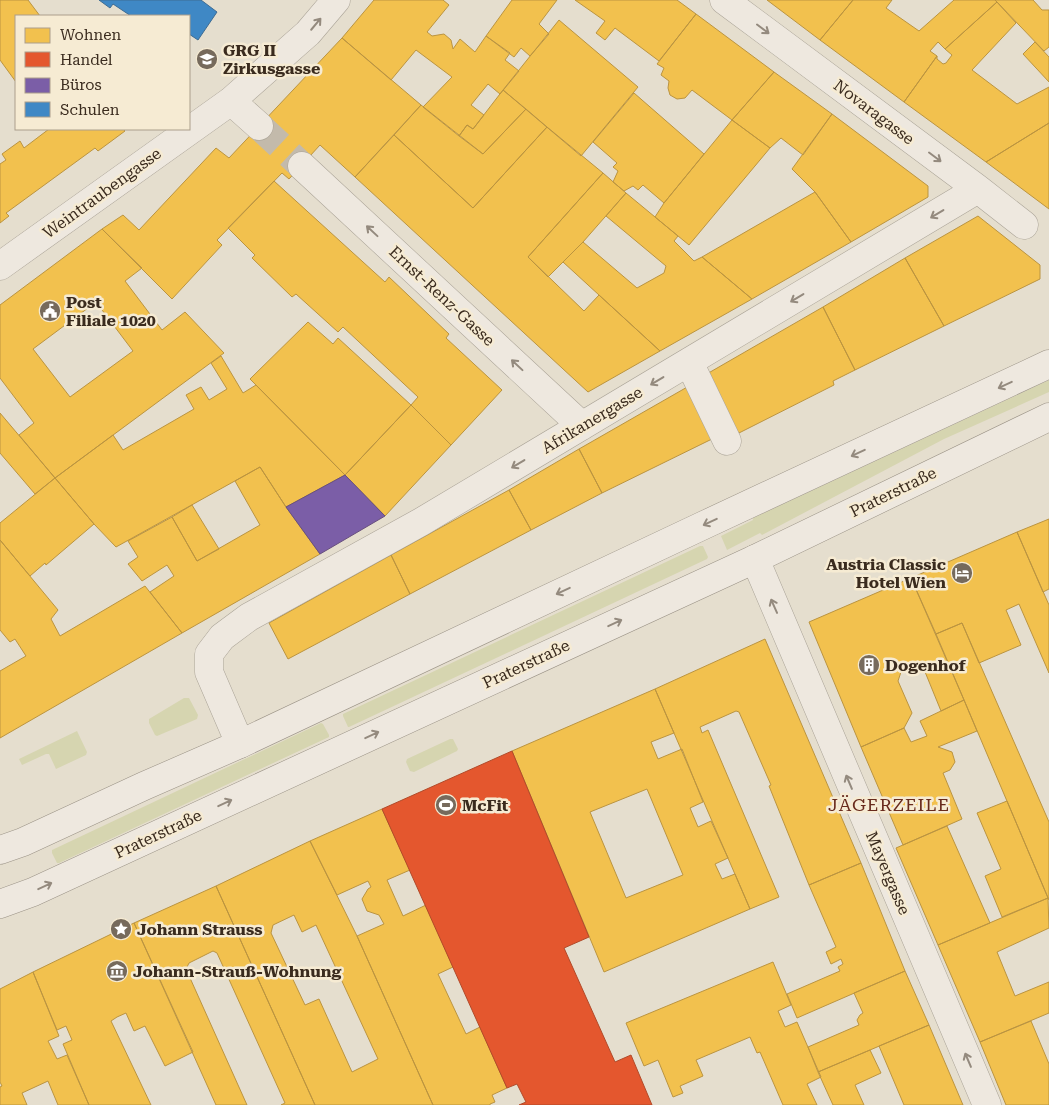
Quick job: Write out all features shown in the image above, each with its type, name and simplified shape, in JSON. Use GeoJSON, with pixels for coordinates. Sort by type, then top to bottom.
{"type":"FeatureCollection","features":[{"type":"Feature","properties":{"kind":"street","name":"Weintraubengasse"},"geometry":{"type":"LineString","coordinates":[[0,266],[231,101],[308,33],[336,0]]}},
{"type":"Feature","properties":{"kind":"street","name":"Novaragasse"},"geometry":{"type":"LineString","coordinates":[[724,0],[1024,225]]}},
{"type":"Feature","properties":{"kind":"street"},"geometry":{"type":"LineString","coordinates":[[231,101],[259,126]]}},
{"type":"Feature","properties":{"kind":"street","name":"Ernst-Renz-Gasse"},"geometry":{"type":"LineString","coordinates":[[302,166],[582,426]]}},
{"type":"Feature","properties":{"kind":"street","name":"Afrikanergasse"},"geometry":{"type":"LineString","coordinates":[[240,744],[209,672],[209,654],[222,636],[249,618],[421,522],[978,189]]}},
{"type":"Feature","properties":{"kind":"street"},"geometry":{"type":"LineString","coordinates":[[689,362],[727,441]]}},
{"type":"Feature","properties":{"kind":"street"},"geometry":{"type":"LineString","coordinates":[[0,850],[23,842],[240,744],[1049,364]]}},
{"type":"Feature","properties":{"kind":"street","name":"Praterstraße"},"geometry":{"type":"LineString","coordinates":[[0,904],[33,892],[755,558],[1049,417]]}},
{"type":"Feature","properties":{"kind":"street","name":"Mayergasse"},"geometry":{"type":"LineString","coordinates":[[755,558],[987,1105]]}},
{"type":"Feature","properties":{"kind":"green space"},"geometry":{"type":"Polygon","coordinates":[[[1049,380],[1049,392],[944,439],[762,535],[760,533],[727,550],[721,536],[753,520],[753,518],[1049,380]]]}},
{"type":"Feature","properties":{"kind":"green space"},"geometry":{"type":"Polygon","coordinates":[[[703,546],[708,557],[707,559],[348,727],[343,714],[703,546]]]}},
{"type":"Feature","properties":{"kind":"green space"},"geometry":{"type":"Polygon","coordinates":[[[184,698],[189,698],[198,715],[197,719],[157,736],[155,735],[149,719],[184,698]]]}},
{"type":"Feature","properties":{"kind":"green space"},"geometry":{"type":"Polygon","coordinates":[[[321,723],[329,737],[57,863],[52,850],[321,723]]]}},
{"type":"Feature","properties":{"kind":"green space"},"geometry":{"type":"Polygon","coordinates":[[[77,731],[87,752],[86,755],[56,769],[49,754],[22,765],[19,759],[77,731]]]}},
{"type":"Feature","properties":{"kind":"green space"},"geometry":{"type":"Polygon","coordinates":[[[453,739],[458,749],[457,751],[414,772],[410,771],[406,762],[407,759],[453,739]]]}},
{"type":"Feature","properties":{"kind":"building: Wohnen"},"geometry":{"type":"Polygon","coordinates":[[[0,0],[28,0],[39,15],[15,15],[15,81],[0,60],[0,0]]]}},
{"type":"Feature","properties":{"kind":"building: Wohnen"},"geometry":{"type":"Polygon","coordinates":[[[374,0],[443,0],[449,5],[427,32],[432,36],[444,34],[451,40],[453,49],[460,39],[475,52],[486,36],[510,53],[505,60],[519,71],[500,94],[488,84],[471,105],[484,115],[473,129],[467,125],[459,136],[423,107],[452,77],[416,50],[391,80],[342,38],[374,0]]]}},
{"type":"Feature","properties":{"kind":"building: Wohnen"},"geometry":{"type":"Polygon","coordinates":[[[512,0],[557,0],[539,24],[549,34],[530,56],[521,48],[514,57],[486,36],[512,0]]]}},
{"type":"Feature","properties":{"kind":"building: Wohnen"},"geometry":{"type":"Polygon","coordinates":[[[575,0],[677,0],[696,14],[659,61],[615,28],[605,40],[596,33],[605,21],[575,0]]]}},
{"type":"Feature","properties":{"kind":"building: Wohnen"},"geometry":{"type":"Polygon","coordinates":[[[767,0],[853,0],[820,40],[767,0]]]}},
{"type":"Feature","properties":{"kind":"building: Wohnen"},"geometry":{"type":"Polygon","coordinates":[[[853,0],[892,0],[886,8],[919,31],[954,0],[995,0],[997,2],[945,49],[952,55],[946,63],[943,64],[937,59],[937,56],[904,102],[820,40],[853,0]]]}},
{"type":"Feature","properties":{"kind":"building: Wohnen"},"geometry":{"type":"Polygon","coordinates":[[[995,0],[1033,0],[1042,10],[1049,10],[1049,47],[1044,51],[995,0]]]}},
{"type":"Feature","properties":{"kind":"building: Wohnen"},"geometry":{"type":"Polygon","coordinates":[[[997,2],[1016,23],[972,70],[1017,104],[1049,87],[1049,123],[986,162],[904,102],[937,56],[930,51],[938,42],[945,49],[997,2]]]}},
{"type":"Feature","properties":{"kind":"building: Wohnen"},"geometry":{"type":"Polygon","coordinates":[[[696,14],[774,72],[732,120],[692,90],[685,98],[677,99],[670,95],[669,81],[661,75],[664,68],[657,64],[696,14]]]}},
{"type":"Feature","properties":{"kind":"building: Wohnen"},"geometry":{"type":"Polygon","coordinates":[[[559,20],[638,87],[581,156],[503,90],[559,20]]]}},
{"type":"Feature","properties":{"kind":"building: Wohnen"},"geometry":{"type":"Polygon","coordinates":[[[342,38],[421,105],[355,177],[320,145],[289,179],[282,173],[217,240],[222,245],[172,299],[102,229],[123,215],[139,230],[216,148],[229,158],[342,38]]]}},
{"type":"Feature","properties":{"kind":"building: Wohnen"},"geometry":{"type":"Polygon","coordinates":[[[1035,42],[1049,57],[1049,82],[1023,54],[1035,42]]]}},
{"type":"Feature","properties":{"kind":"building: Wohnen"},"geometry":{"type":"Polygon","coordinates":[[[774,72],[832,114],[803,155],[781,138],[770,148],[732,120],[774,72]]]}},
{"type":"Feature","properties":{"kind":"building: Wohnen"},"geometry":{"type":"Polygon","coordinates":[[[503,90],[526,109],[483,154],[459,136],[467,125],[473,129],[503,90]]]}},
{"type":"Feature","properties":{"kind":"building: Wohnen"},"geometry":{"type":"Polygon","coordinates":[[[634,93],[704,154],[664,203],[643,185],[638,190],[633,186],[624,191],[613,182],[618,171],[613,167],[617,163],[593,142],[634,93]]]}},
{"type":"Feature","properties":{"kind":"building: Wohnen"},"geometry":{"type":"Polygon","coordinates":[[[421,105],[483,154],[526,109],[547,127],[473,208],[394,135],[421,105]]]}},
{"type":"Feature","properties":{"kind":"building: Wohnen"},"geometry":{"type":"Polygon","coordinates":[[[832,114],[928,186],[928,197],[851,242],[815,192],[792,169],[832,114]]]}},
{"type":"Feature","properties":{"kind":"building: Wohnen"},"geometry":{"type":"Polygon","coordinates":[[[732,120],[770,148],[689,245],[655,217],[664,203],[732,120]]]}},
{"type":"Feature","properties":{"kind":"building: Wohnen"},"geometry":{"type":"Polygon","coordinates":[[[1049,123],[1049,209],[986,162],[1049,123]]]}},
{"type":"Feature","properties":{"kind":"building: Wohnen"},"geometry":{"type":"Polygon","coordinates":[[[547,127],[603,173],[528,257],[584,311],[599,295],[660,351],[588,392],[355,177],[394,135],[473,208],[547,127]]]}},
{"type":"Feature","properties":{"kind":"building: Wohnen"},"geometry":{"type":"Polygon","coordinates":[[[48,130],[125,131],[98,151],[95,148],[6,213],[9,216],[0,223],[0,164],[6,160],[2,154],[20,141],[24,148],[48,130]]]}},
{"type":"Feature","properties":{"kind":"building: Wohnen"},"geometry":{"type":"Polygon","coordinates":[[[603,173],[626,193],[583,242],[548,277],[528,257],[603,173]]]}},
{"type":"Feature","properties":{"kind":"building: Wohnen"},"geometry":{"type":"Polygon","coordinates":[[[274,181],[385,282],[389,277],[449,334],[446,338],[502,390],[451,445],[411,405],[418,397],[343,327],[338,332],[296,294],[292,297],[252,258],[255,255],[228,228],[274,181]]]}},
{"type":"Feature","properties":{"kind":"building: Wohnen"},"geometry":{"type":"Polygon","coordinates":[[[815,192],[851,242],[752,299],[702,257],[815,192]]]}},
{"type":"Feature","properties":{"kind":"building: Wohnen"},"geometry":{"type":"Polygon","coordinates":[[[626,193],[678,236],[674,241],[694,261],[702,257],[752,299],[660,351],[563,262],[583,242],[637,288],[664,273],[666,266],[606,216],[626,193]]]}},
{"type":"Feature","properties":{"kind":"building: Wohnen"},"geometry":{"type":"Polygon","coordinates":[[[978,216],[1040,265],[1040,279],[944,326],[905,258],[978,216]]]}},
{"type":"Feature","properties":{"kind":"building: Wohnen"},"geometry":{"type":"Polygon","coordinates":[[[102,229],[142,268],[125,281],[162,330],[185,312],[224,353],[55,478],[19,435],[34,423],[0,378],[0,305],[102,229]],[[96,302],[33,349],[70,397],[133,351],[96,302]]]}},
{"type":"Feature","properties":{"kind":"building: Wohnen"},"geometry":{"type":"Polygon","coordinates":[[[905,258],[944,326],[855,370],[823,307],[905,258]]]}},
{"type":"Feature","properties":{"kind":"building: Wohnen"},"geometry":{"type":"Polygon","coordinates":[[[823,307],[855,370],[833,381],[834,385],[735,435],[705,375],[823,307]]]}},
{"type":"Feature","properties":{"kind":"building: Wohnen"},"geometry":{"type":"Polygon","coordinates":[[[308,322],[333,344],[338,338],[411,405],[345,475],[250,379],[308,322]]]}},
{"type":"Feature","properties":{"kind":"building: Wohnen"},"geometry":{"type":"Polygon","coordinates":[[[221,356],[243,393],[256,385],[345,475],[286,507],[260,467],[116,547],[55,478],[113,435],[123,450],[194,409],[186,395],[201,387],[209,400],[227,389],[211,363],[221,356]]]}},
{"type":"Feature","properties":{"kind":"building: Wohnen"},"geometry":{"type":"Polygon","coordinates":[[[689,386],[714,438],[602,493],[579,449],[689,386]]]}},
{"type":"Feature","properties":{"kind":"building: Wohnen"},"geometry":{"type":"Polygon","coordinates":[[[411,405],[451,445],[385,516],[345,475],[411,405]]]}},
{"type":"Feature","properties":{"kind":"building: Wohnen"},"geometry":{"type":"Polygon","coordinates":[[[0,413],[55,478],[35,494],[0,453],[0,413]]]}},
{"type":"Feature","properties":{"kind":"building: Wohnen"},"geometry":{"type":"Polygon","coordinates":[[[579,449],[602,493],[531,530],[509,490],[579,449]]]}},
{"type":"Feature","properties":{"kind":"building: Wohnen"},"geometry":{"type":"Polygon","coordinates":[[[260,467],[320,554],[182,633],[150,592],[174,576],[167,565],[142,581],[128,564],[138,557],[128,541],[172,517],[197,561],[260,525],[235,481],[260,467]]]}},
{"type":"Feature","properties":{"kind":"building: Wohnen"},"geometry":{"type":"Polygon","coordinates":[[[55,478],[94,524],[46,565],[45,563],[30,576],[0,540],[0,523],[55,478]]]}},
{"type":"Feature","properties":{"kind":"building: Wohnen"},"geometry":{"type":"Polygon","coordinates":[[[509,490],[531,530],[410,594],[391,555],[509,490]]]}},
{"type":"Feature","properties":{"kind":"building: Wohnen"},"geometry":{"type":"Polygon","coordinates":[[[192,505],[219,549],[197,561],[172,517],[192,505]]]}},
{"type":"Feature","properties":{"kind":"building: Wohnen"},"geometry":{"type":"Polygon","coordinates":[[[1049,519],[1049,589],[1043,592],[1017,532],[1049,519]]]}},
{"type":"Feature","properties":{"kind":"building: Wohnen"},"geometry":{"type":"Polygon","coordinates":[[[1017,532],[1049,605],[1049,673],[1019,604],[1006,610],[1021,645],[979,663],[962,623],[936,634],[911,578],[1017,532]]]}},
{"type":"Feature","properties":{"kind":"building: Wohnen"},"geometry":{"type":"Polygon","coordinates":[[[0,540],[58,610],[51,619],[60,636],[145,586],[182,633],[0,738],[0,671],[26,656],[15,639],[10,642],[0,630],[0,540]]]}},
{"type":"Feature","properties":{"kind":"building: Wohnen"},"geometry":{"type":"Polygon","coordinates":[[[391,555],[410,594],[288,659],[269,623],[391,555]]]}},
{"type":"Feature","properties":{"kind":"building: Wohnen","name":"Dogenhof"},"geometry":{"type":"Polygon","coordinates":[[[911,578],[964,700],[941,711],[921,662],[902,669],[898,681],[912,713],[904,728],[861,747],[809,622],[911,578]]]}},
{"type":"Feature","properties":{"kind":"building: Wohnen"},"geometry":{"type":"Polygon","coordinates":[[[962,623],[1049,822],[1049,900],[936,634],[962,623]]]}},
{"type":"Feature","properties":{"kind":"building: Wohnen"},"geometry":{"type":"Polygon","coordinates":[[[765,639],[861,863],[809,885],[769,786],[771,785],[739,712],[736,711],[700,727],[702,733],[708,730],[779,897],[750,909],[655,689],[765,639]]]}},
{"type":"Feature","properties":{"kind":"building: Wohnen"},"geometry":{"type":"Polygon","coordinates":[[[655,689],[674,733],[651,742],[658,759],[682,749],[703,802],[690,808],[698,827],[711,821],[728,858],[715,864],[722,879],[735,874],[750,909],[604,972],[512,751],[655,689]],[[647,789],[590,812],[626,898],[683,875],[647,789]]]}},
{"type":"Feature","properties":{"kind":"building: Wohnen"},"geometry":{"type":"Polygon","coordinates":[[[964,700],[977,731],[938,747],[952,752],[955,762],[950,770],[943,773],[962,819],[903,845],[861,747],[904,728],[911,742],[927,736],[920,721],[964,700]]]}},
{"type":"Feature","properties":{"kind":"building: Wohnen"},"geometry":{"type":"Polygon","coordinates":[[[1007,801],[1048,898],[1002,917],[985,876],[1001,869],[977,813],[1007,801]]]}},
{"type":"Feature","properties":{"kind":"building: Wohnen"},"geometry":{"type":"Polygon","coordinates":[[[382,809],[410,870],[387,880],[403,916],[426,905],[453,967],[438,974],[466,1034],[480,1027],[507,1088],[492,1095],[495,1102],[490,1105],[433,1105],[357,936],[384,924],[379,915],[367,911],[362,899],[371,887],[368,881],[337,895],[310,841],[382,809]]]}},
{"type":"Feature","properties":{"kind":"building: Wohnen"},"geometry":{"type":"Polygon","coordinates":[[[947,826],[990,923],[938,945],[896,848],[947,826]]]}},
{"type":"Feature","properties":{"kind":"building: Wohnen"},"geometry":{"type":"Polygon","coordinates":[[[310,841],[357,936],[433,1105],[315,1105],[216,886],[310,841]],[[294,915],[273,925],[271,933],[305,1005],[319,999],[352,1072],[378,1059],[316,925],[302,932],[294,915]]]}},
{"type":"Feature","properties":{"kind":"building: Wohnen"},"geometry":{"type":"Polygon","coordinates":[[[861,863],[905,971],[797,1018],[787,994],[840,971],[838,967],[843,964],[841,959],[831,964],[826,952],[836,947],[809,885],[861,863]]]}},
{"type":"Feature","properties":{"kind":"building: Wohnen"},"geometry":{"type":"Polygon","coordinates":[[[216,886],[315,1105],[281,1105],[285,1103],[217,953],[213,951],[189,963],[186,969],[247,1105],[216,1105],[134,923],[216,886]]]}},
{"type":"Feature","properties":{"kind":"building: Wohnen"},"geometry":{"type":"Polygon","coordinates":[[[1048,898],[1049,928],[997,952],[1015,996],[1049,982],[1049,1013],[980,1042],[938,945],[1048,898]]]}},
{"type":"Feature","properties":{"kind":"building: Wohnen"},"geometry":{"type":"Polygon","coordinates":[[[134,923],[193,1052],[165,1066],[145,1026],[134,1031],[126,1013],[117,1017],[111,1021],[151,1105],[89,1105],[63,1044],[72,1040],[66,1026],[57,1030],[33,972],[134,923]]]}},
{"type":"Feature","properties":{"kind":"building: Wohnen"},"geometry":{"type":"Polygon","coordinates":[[[773,962],[791,1005],[778,1011],[785,1027],[797,1022],[821,1077],[807,1084],[817,1105],[783,1105],[760,1052],[757,1053],[750,1037],[696,1060],[703,1076],[680,1086],[683,1093],[673,1097],[658,1060],[644,1066],[626,1023],[773,962]]]}},
{"type":"Feature","properties":{"kind":"building: Wohnen"},"geometry":{"type":"Polygon","coordinates":[[[905,971],[929,1025],[818,1072],[808,1047],[859,1025],[857,1020],[863,1013],[854,993],[905,971]]]}},
{"type":"Feature","properties":{"kind":"building: Wohnen"},"geometry":{"type":"Polygon","coordinates":[[[33,972],[59,1036],[48,1041],[57,1059],[67,1055],[89,1105],[58,1105],[48,1081],[22,1093],[27,1105],[0,1105],[0,1087],[2,1086],[0,1082],[0,989],[33,972]]]}},
{"type":"Feature","properties":{"kind":"building: Wohnen"},"geometry":{"type":"Polygon","coordinates":[[[1031,1021],[1049,1064],[1049,1105],[1006,1105],[980,1042],[1031,1021]]]}},
{"type":"Feature","properties":{"kind":"building: Wohnen"},"geometry":{"type":"Polygon","coordinates":[[[929,1025],[963,1105],[904,1105],[879,1046],[929,1025]]]}},
{"type":"Feature","properties":{"kind":"building: Wohnen"},"geometry":{"type":"Polygon","coordinates":[[[870,1050],[881,1073],[855,1085],[864,1105],[833,1105],[818,1072],[870,1050]]]}},
{"type":"Feature","properties":{"kind":"building: Handel"},"geometry":{"type":"Polygon","coordinates":[[[512,751],[589,937],[564,948],[615,1062],[631,1055],[652,1105],[519,1105],[526,1102],[517,1084],[507,1088],[382,809],[512,751]]]}},
{"type":"Feature","properties":{"kind":"building: Büros"},"geometry":{"type":"Polygon","coordinates":[[[345,475],[385,516],[320,554],[286,507],[345,475]]]}},
{"type":"Feature","properties":{"kind":"building: Schulen"},"geometry":{"type":"Polygon","coordinates":[[[99,0],[201,0],[217,12],[198,40],[190,35],[190,15],[130,15],[113,4],[110,8],[99,0]]]}},
{"type":"Feature","properties":{"kind":"tunnel"},"geometry":{"type":"LineString","coordinates":[[259,126],[302,166]]}},
{"type":"Feature","properties":{"kind":"place","name":"GRG II Zirkusgasse"},"geometry":{"type":"Point","coordinates":[207,59]}},
{"type":"Feature","properties":{"kind":"place","name":"Post Filiale 1020"},"geometry":{"type":"Point","coordinates":[50,311]}},
{"type":"Feature","properties":{"kind":"place","name":"Austria Classic Hotel Wien"},"geometry":{"type":"Point","coordinates":[962,573]}},
{"type":"Feature","properties":{"kind":"place","name":"Dogenhof"},"geometry":{"type":"Point","coordinates":[869,665]}},
{"type":"Feature","properties":{"kind":"place","name":"McFit"},"geometry":{"type":"Point","coordinates":[446,805]}},
{"type":"Feature","properties":{"kind":"place","name":"Johann Strauss"},"geometry":{"type":"Point","coordinates":[121,929]}},
{"type":"Feature","properties":{"kind":"place","name":"Johann-Strauß-Wohnung"},"geometry":{"type":"Point","coordinates":[117,971]}},
{"type":"Feature","properties":{"kind":"district","name":"JÄGERZEILE"},"geometry":{"type":"Point","coordinates":[889,804]}}]}
